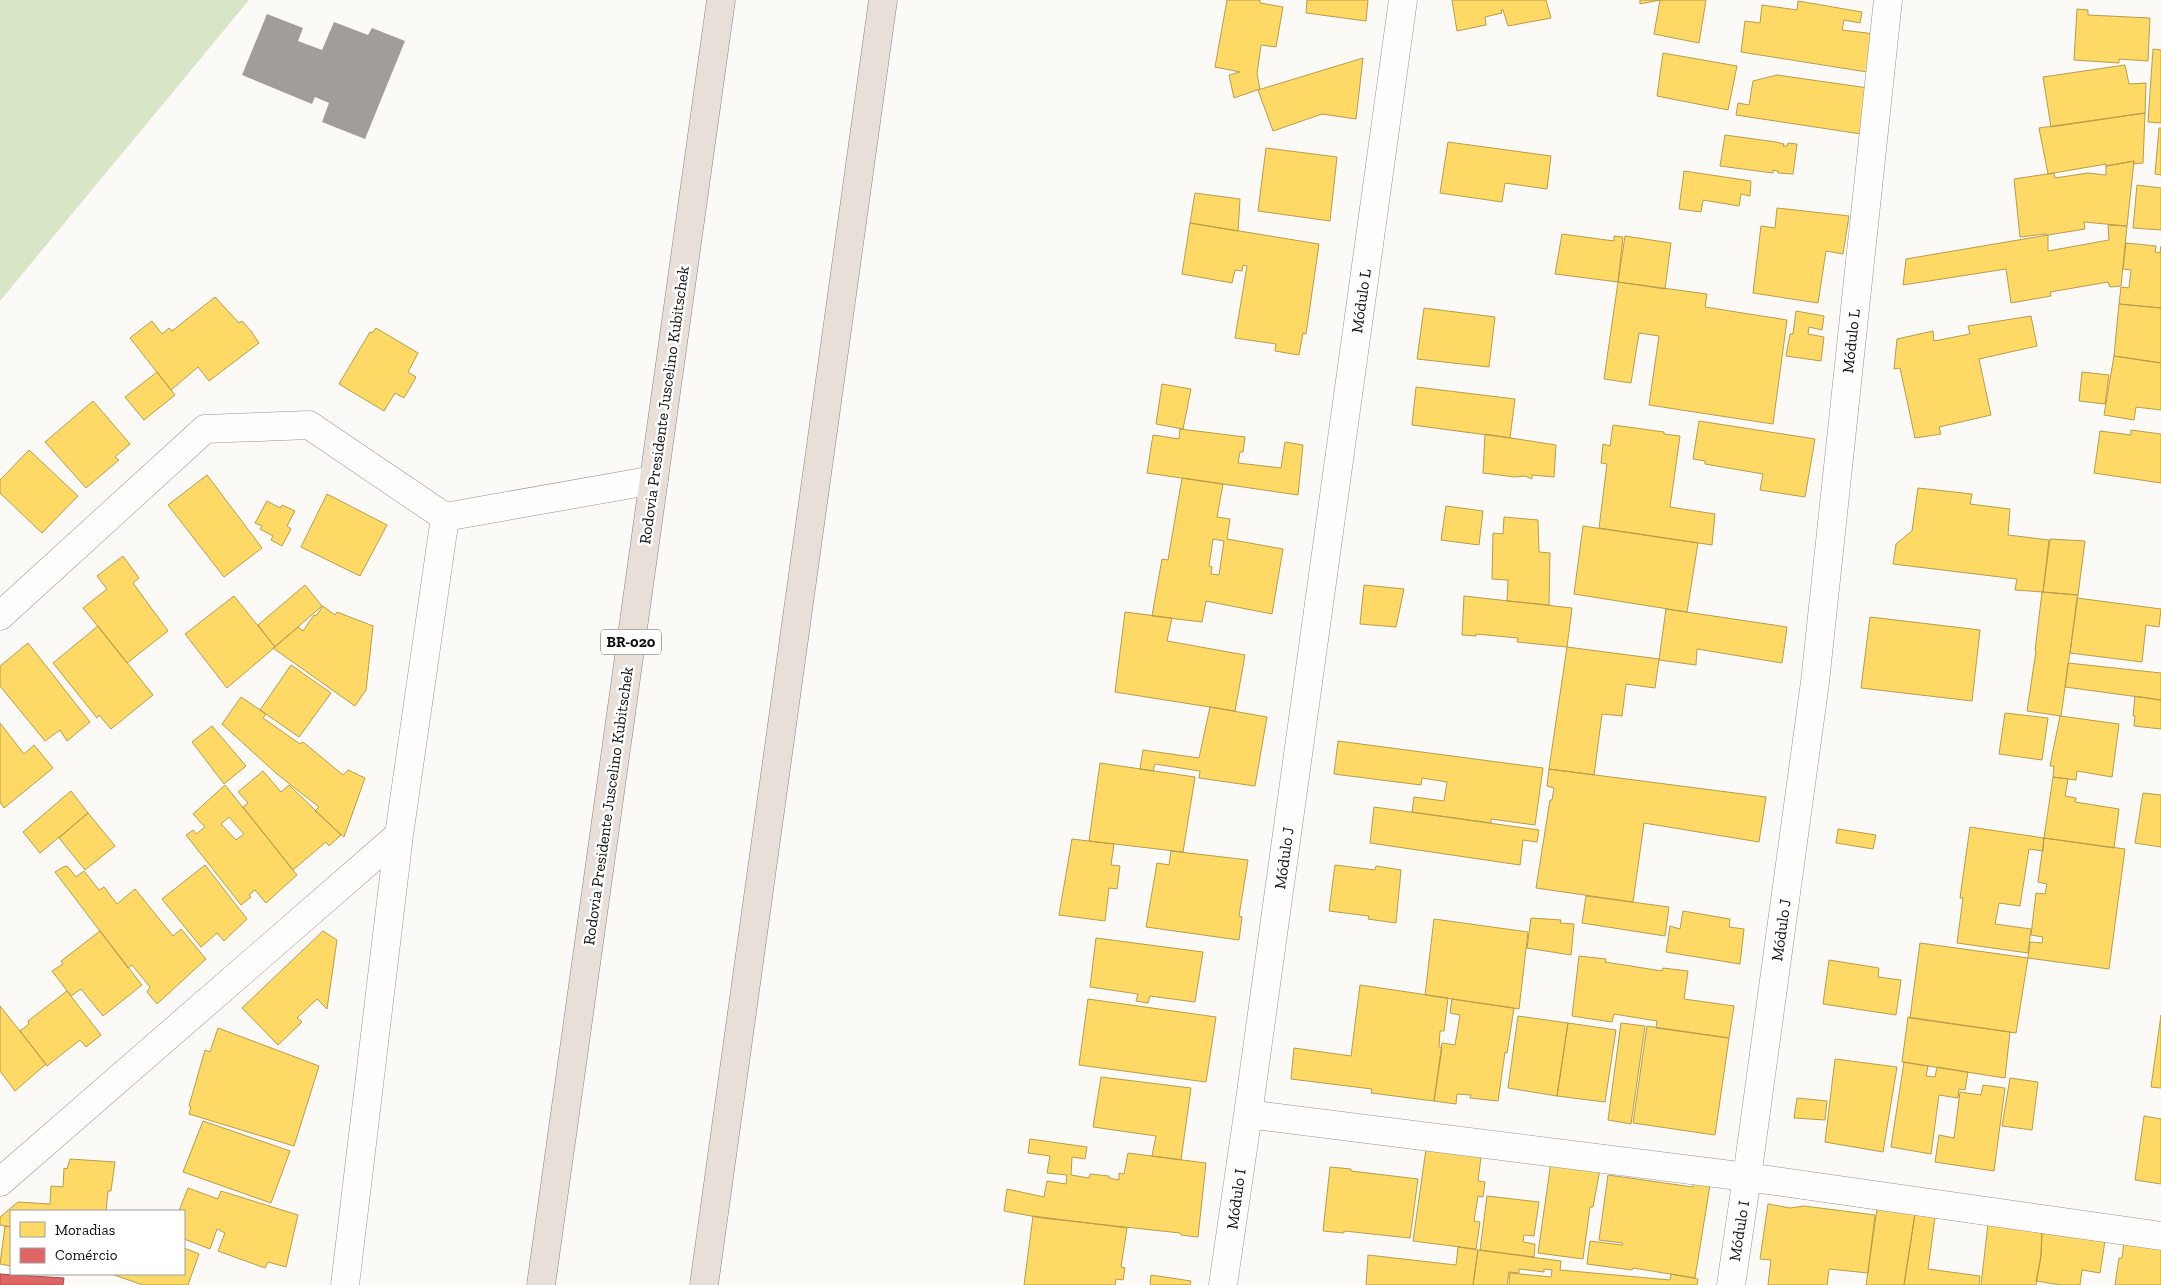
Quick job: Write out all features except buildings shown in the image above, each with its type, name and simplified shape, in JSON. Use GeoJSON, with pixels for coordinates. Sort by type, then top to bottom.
{"type":"FeatureCollection","features":[{"type":"Feature","properties":{"kind":"highway","name":"Rodovia Presidente Juscelino Kubitschek"},"geometry":{"type":"LineString","coordinates":[[541,1285],[721,0]]}},
{"type":"Feature","properties":{"kind":"highway"},"geometry":{"type":"LineString","coordinates":[[704,1285],[883,0]]}},
{"type":"Feature","properties":{"kind":"street","name":"Módulo L"},"geometry":{"type":"LineString","coordinates":[[1319,603],[1403,0]]}},
{"type":"Feature","properties":{"kind":"street","name":"Módulo L"},"geometry":{"type":"LineString","coordinates":[[1814,682],[1888,0]]}},
{"type":"Feature","properties":{"kind":"street"},"geometry":{"type":"LineString","coordinates":[[0,616],[205,430],[309,425],[445,517],[654,480]]}},
{"type":"Feature","properties":{"kind":"street"},"geometry":{"type":"LineString","coordinates":[[345,1285],[399,835],[445,517]]}},
{"type":"Feature","properties":{"kind":"street","name":"Módulo J"},"geometry":{"type":"LineString","coordinates":[[1248,1114],[1319,603]]}},
{"type":"Feature","properties":{"kind":"street","name":"Módulo J"},"geometry":{"type":"LineString","coordinates":[[1747,1177],[1814,682]]}},
{"type":"Feature","properties":{"kind":"street"},"geometry":{"type":"LineString","coordinates":[[0,1182],[399,835]]}},
{"type":"Feature","properties":{"kind":"street"},"geometry":{"type":"LineString","coordinates":[[1248,1114],[1747,1177],[2161,1236]]}},
{"type":"Feature","properties":{"kind":"street","name":"Módulo I"},"geometry":{"type":"LineString","coordinates":[[1223,1285],[1248,1114]]}},
{"type":"Feature","properties":{"kind":"street","name":"Módulo I"},"geometry":{"type":"LineString","coordinates":[[1731,1285],[1747,1177]]}},
{"type":"Feature","properties":{"kind":"green space"},"geometry":{"type":"Polygon","coordinates":[[[0,0],[249,0],[0,301],[0,0]]]}}]}
